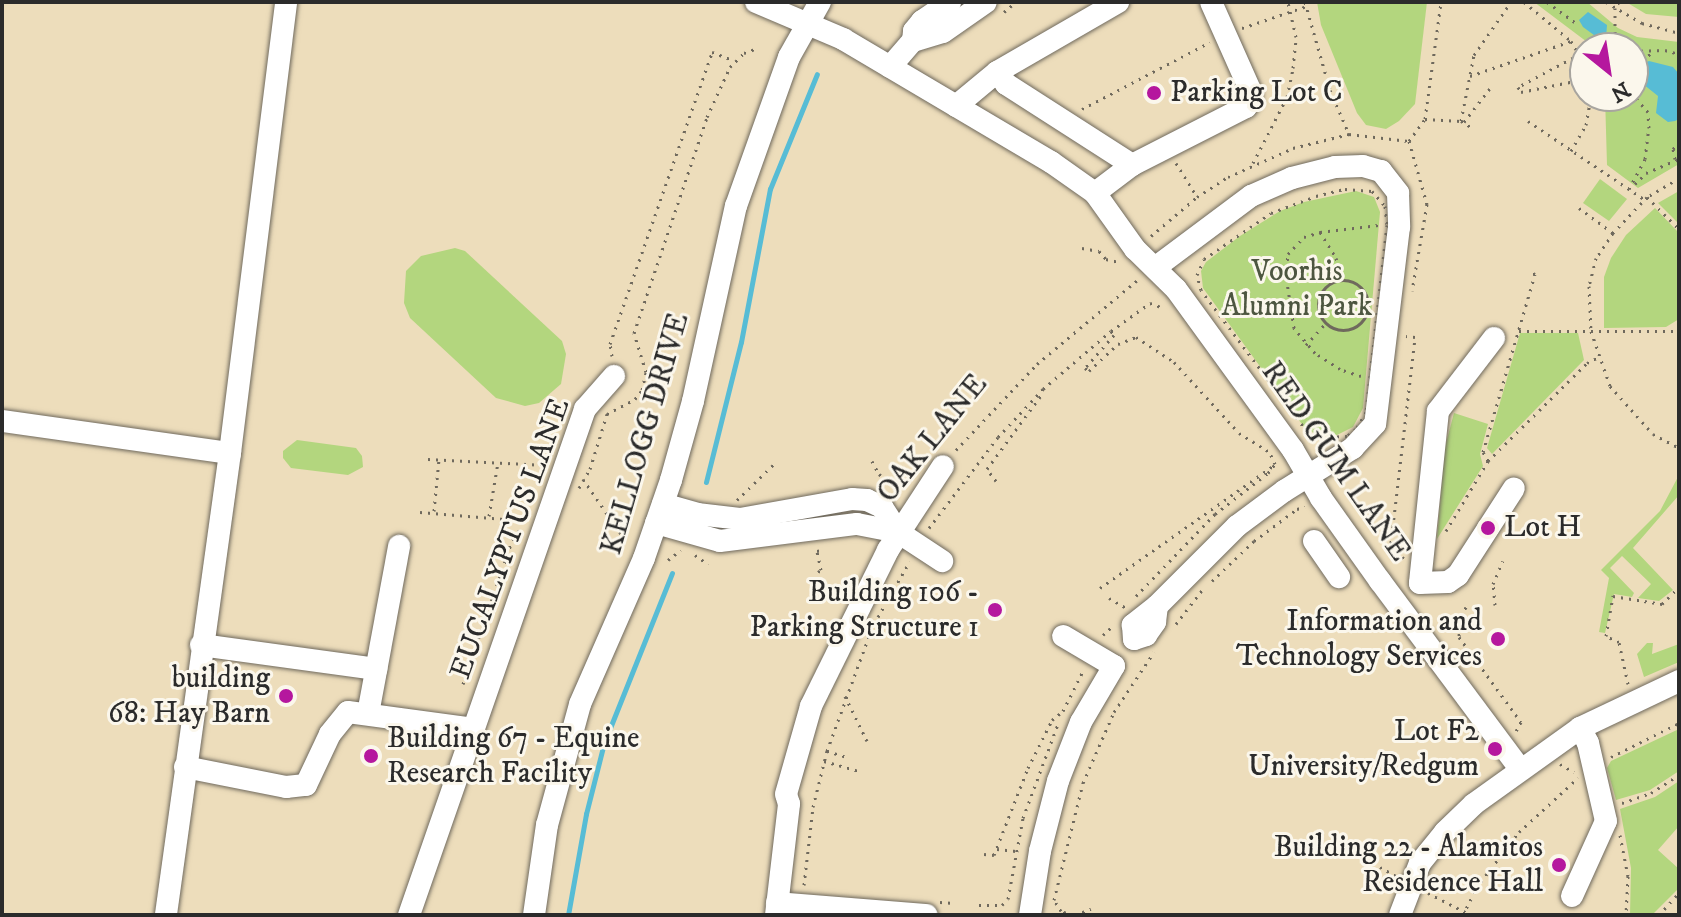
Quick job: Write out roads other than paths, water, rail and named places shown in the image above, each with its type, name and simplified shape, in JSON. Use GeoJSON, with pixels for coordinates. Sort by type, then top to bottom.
{"type":"FeatureCollection","features":[{"type":"Feature","properties":{"kind":"street"},"geometry":{"type":"LineString","coordinates":[[166,915],[230,453],[286,2]]}},
{"type":"Feature","properties":{"kind":"street"},"geometry":{"type":"LineString","coordinates":[[756,2],[807,22],[820,2]]}},
{"type":"Feature","properties":{"kind":"street"},"geometry":{"type":"LineString","coordinates":[[913,41],[914,31],[922,21],[950,2]]}},
{"type":"Feature","properties":{"kind":"street"},"geometry":{"type":"LineString","coordinates":[[890,67],[913,41],[943,32],[986,2]]}},
{"type":"Feature","properties":{"kind":"street"},"geometry":{"type":"LineString","coordinates":[[956,106],[997,72],[1118,2]]}},
{"type":"Feature","properties":{"kind":"street"},"geometry":{"type":"LineString","coordinates":[[1095,193],[1132,165],[1246,107],[1251,100],[1251,92],[1211,2]]}},
{"type":"Feature","properties":{"kind":"street","name":"RED GUM LANE"},"geometry":{"type":"LineString","coordinates":[[807,22],[956,106],[1095,193],[1135,249],[1179,293],[1380,581],[1520,769]]}},
{"type":"Feature","properties":{"kind":"street","name":"KELLOGG DRIVE"},"geometry":{"type":"LineString","coordinates":[[534,915],[547,825],[580,704],[659,513],[693,401],[736,206],[789,57],[807,22]]}},
{"type":"Feature","properties":{"kind":"street"},"geometry":{"type":"LineString","coordinates":[[997,72],[1006,84],[1132,165]]}},
{"type":"Feature","properties":{"kind":"street"},"geometry":{"type":"LineString","coordinates":[[1156,267],[1251,196],[1292,178],[1335,167],[1363,166],[1388,177],[1398,193],[1401,211],[1379,413],[1375,424],[1362,441],[1237,526],[1157,606]]}},
{"type":"Feature","properties":{"kind":"street"},"geometry":{"type":"LineString","coordinates":[[1413,625],[1438,411],[1494,338]]}},
{"type":"Feature","properties":{"kind":"street","name":"EUCALYPTUS LANE"},"geometry":{"type":"LineString","coordinates":[[409,915],[585,409],[614,376]]}},
{"type":"Feature","properties":{"kind":"street"},"geometry":{"type":"LineString","coordinates":[[2,421],[230,453]]}},
{"type":"Feature","properties":{"kind":"street","name":"OAK LANE"},"geometry":{"type":"LineString","coordinates":[[777,909],[789,804],[809,751],[820,711],[819,697],[847,629],[898,532],[943,466]]}},
{"type":"Feature","properties":{"kind":"street"},"geometry":{"type":"LineString","coordinates":[[1422,566],[1448,582],[1458,575],[1514,488]]}},
{"type":"Feature","properties":{"kind":"street"},"geometry":{"type":"LineString","coordinates":[[659,513],[740,519],[852,499],[867,500],[882,507],[898,532],[942,561]]}},
{"type":"Feature","properties":{"kind":"street"},"geometry":{"type":"LineString","coordinates":[[1314,541],[1339,577]]}},
{"type":"Feature","properties":{"kind":"street"},"geometry":{"type":"LineString","coordinates":[[368,714],[399,546]]}},
{"type":"Feature","properties":{"kind":"street"},"geometry":{"type":"LineString","coordinates":[[1380,581],[1422,566]]}},
{"type":"Feature","properties":{"kind":"street"},"geometry":{"type":"LineString","coordinates":[[1030,915],[1040,851],[1058,781],[1081,722],[1114,666],[1063,636]]}},
{"type":"Feature","properties":{"kind":"street"},"geometry":{"type":"LineString","coordinates":[[201,645],[376,669]]}},
{"type":"Feature","properties":{"kind":"street"},"geometry":{"type":"LineString","coordinates":[[1400,915],[1420,863],[1445,832],[1520,769],[1580,728],[1679,681]]}},
{"type":"Feature","properties":{"kind":"street"},"geometry":{"type":"LineString","coordinates":[[185,767],[286,787],[306,785],[330,734],[348,712],[474,729]]}},
{"type":"Feature","properties":{"kind":"street"},"geometry":{"type":"LineString","coordinates":[[1572,896],[1606,821],[1594,767],[1580,728]]}},
{"type":"Feature","properties":{"kind":"street"},"geometry":{"type":"LineString","coordinates":[[777,909],[933,908]]}},
{"type":"Feature","properties":{"kind":"water"},"geometry":{"type":"Polygon","coordinates":[[[1588,12],[1607,25],[1606,32],[1590,32],[1579,20],[1588,12]]]}},
{"type":"Feature","properties":{"kind":"water"},"geometry":{"type":"Polygon","coordinates":[[[1649,61],[1673,67],[1679,74],[1679,119],[1668,122],[1656,113],[1658,96],[1649,89],[1649,61]]]}},
{"type":"Feature","properties":{"kind":"waterway"},"geometry":{"type":"LineString","coordinates":[[706,482],[741,342],[770,189],[817,74]]}},
{"type":"Feature","properties":{"kind":"waterway"},"geometry":{"type":"LineString","coordinates":[[568,915],[586,814],[604,743],[672,573]]}},
{"type":"Feature","properties":{"kind":"place","name":"Parking Lot C"},"geometry":{"type":"Point","coordinates":[1154,93]}},
{"type":"Feature","properties":{"kind":"place","name":"Lot H"},"geometry":{"type":"Point","coordinates":[1488,528]}},
{"type":"Feature","properties":{"kind":"place","name":"Building 106 - Parking Structure 1"},"geometry":{"type":"Point","coordinates":[995,610]}},
{"type":"Feature","properties":{"kind":"place","name":"Information and Technology Services"},"geometry":{"type":"Point","coordinates":[1498,639]}},
{"type":"Feature","properties":{"kind":"place","name":"building 68: Hay Barn"},"geometry":{"type":"Point","coordinates":[286,696]}},
{"type":"Feature","properties":{"kind":"place","name":"Lot F2 University/Redgum"},"geometry":{"type":"Point","coordinates":[1495,749]}},
{"type":"Feature","properties":{"kind":"place","name":"Building 67 - Equine Research Facility"},"geometry":{"type":"Point","coordinates":[371,756]}},
{"type":"Feature","properties":{"kind":"place","name":"Building 22 - Alamitos Residence Hall"},"geometry":{"type":"Point","coordinates":[1559,865]}},
{"type":"Feature","properties":{"kind":"park label","name":"Voorhis Alumni Park"},"geometry":{"type":"Point","coordinates":[1297,289]}}]}
